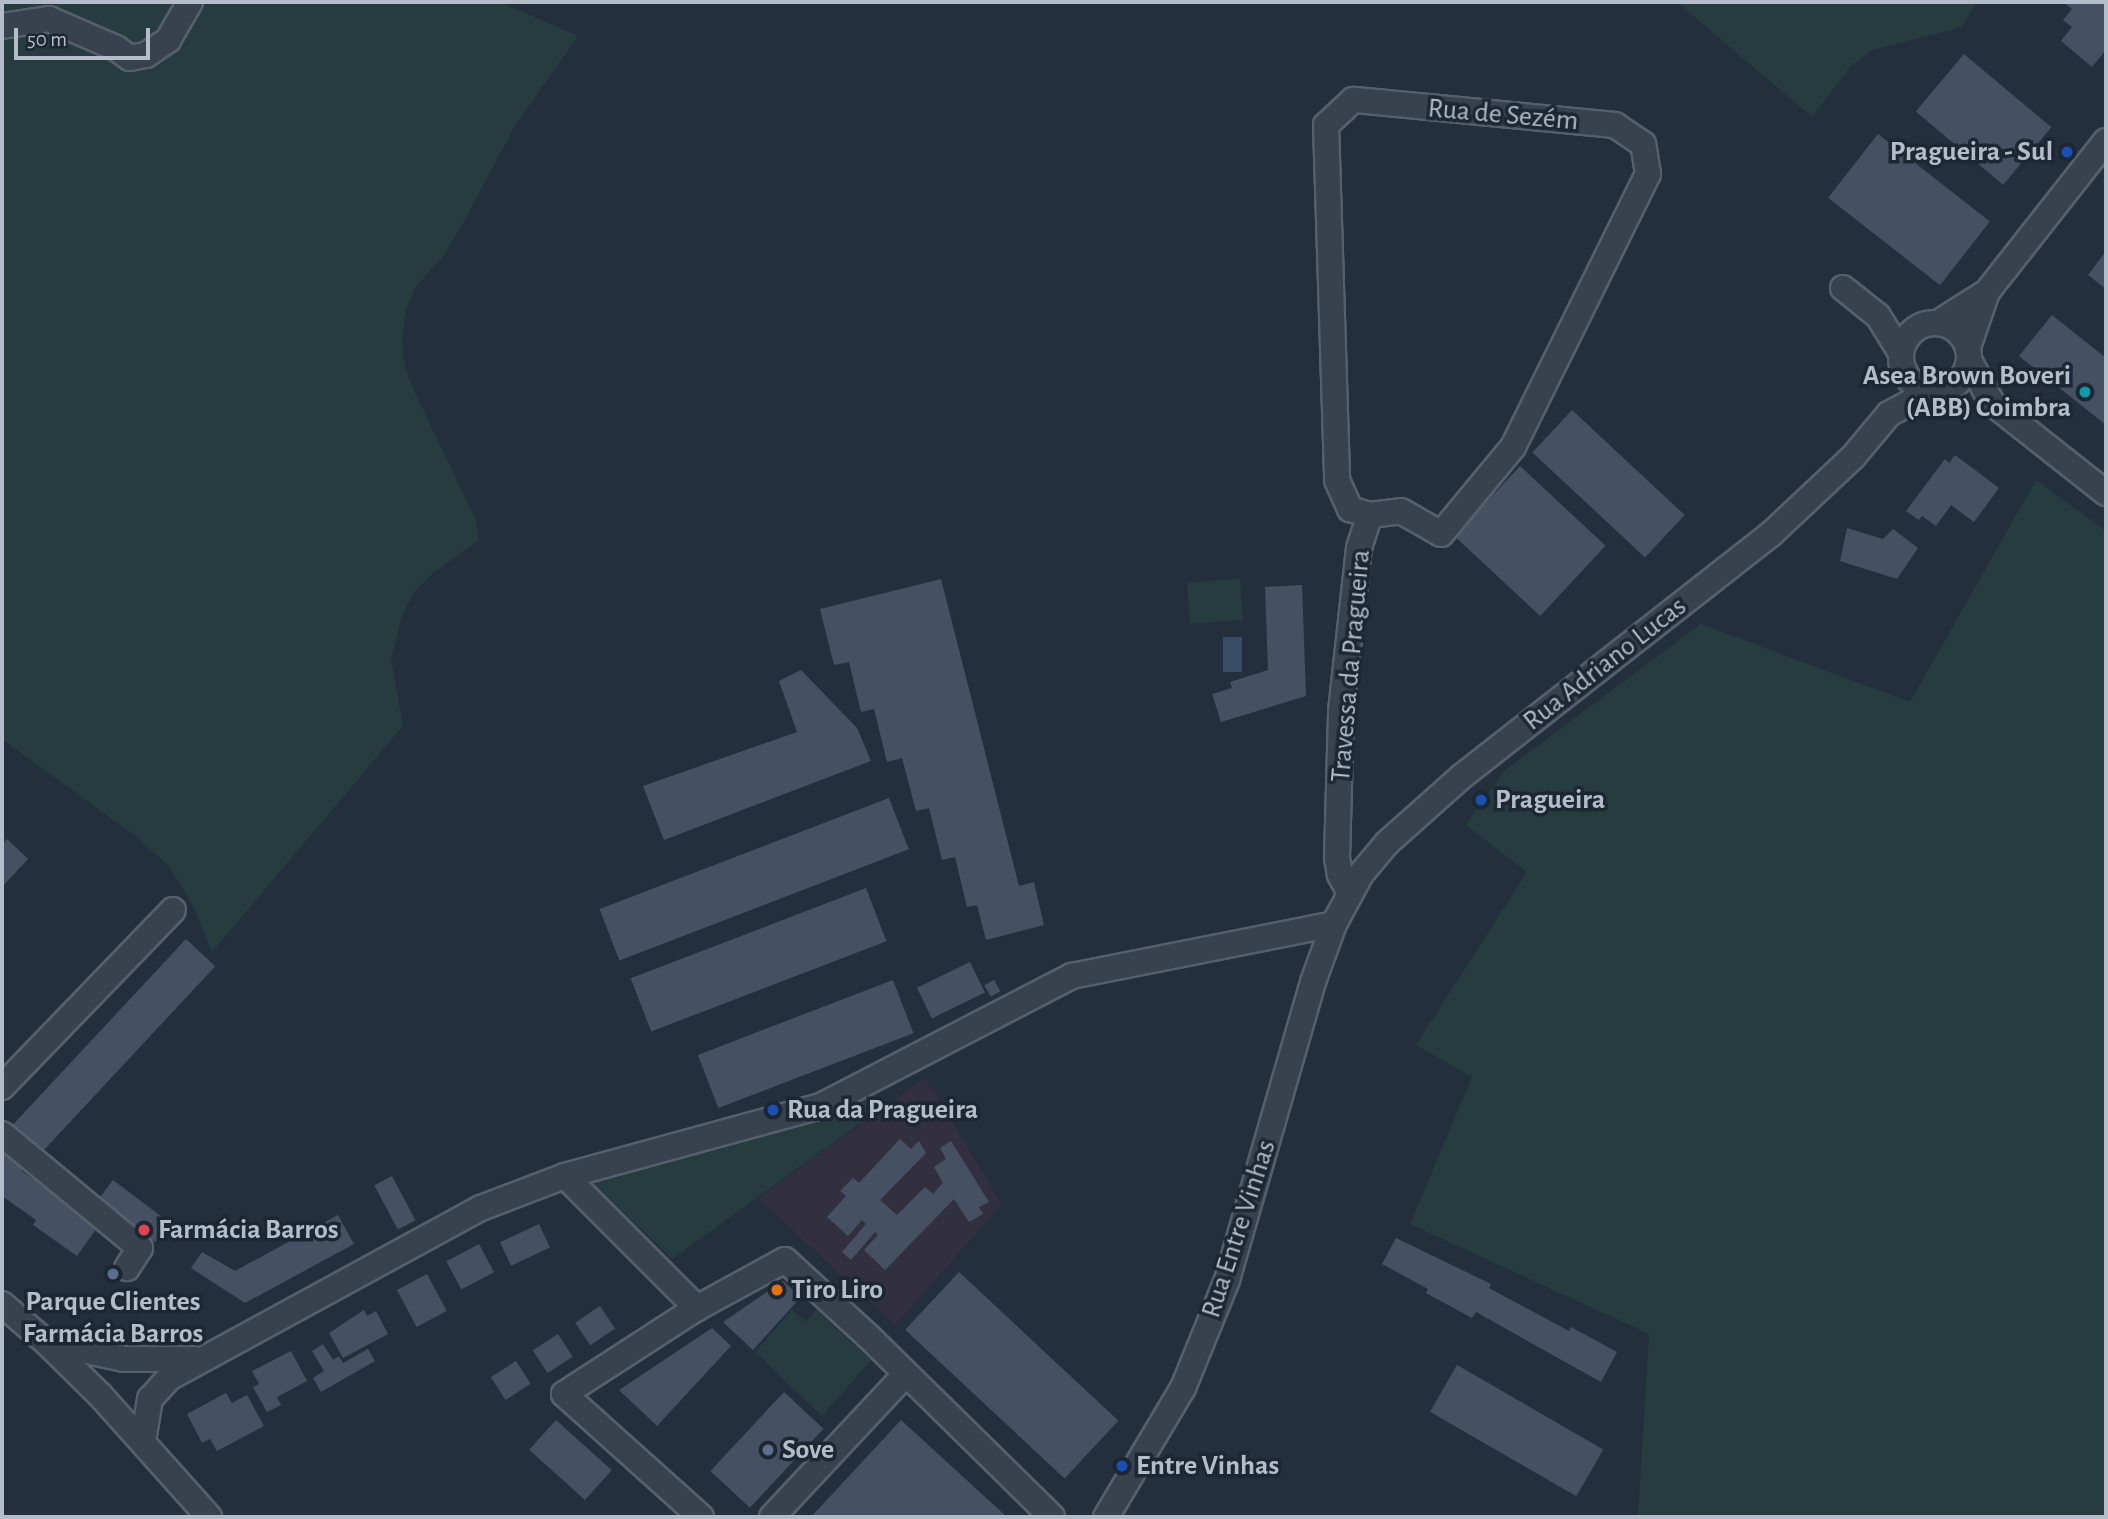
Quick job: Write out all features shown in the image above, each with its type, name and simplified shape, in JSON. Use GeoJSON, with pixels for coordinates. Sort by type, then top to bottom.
{"type":"FeatureCollection","features":[{"type":"Feature","properties":{"kind":"street"},"geometry":{"type":"LineString","coordinates":[[2,26],[48,19],[116,48],[130,58],[146,55],[168,40],[190,2]]}},
{"type":"Feature","properties":{"kind":"street","name":"Rua de Sezém"},"geometry":{"type":"LineString","coordinates":[[1370,515],[1350,509],[1337,480],[1326,125],[1353,100],[1615,125],[1643,144],[1648,174],[1513,447],[1441,534]]}},
{"type":"Feature","properties":{"kind":"street"},"geometry":{"type":"LineString","coordinates":[[1938,390],[1962,379],[1987,292],[2106,141]]}},
{"type":"Feature","properties":{"kind":"street"},"geometry":{"type":"LineString","coordinates":[[1843,288],[1878,316],[1913,383],[1992,403],[2106,493]]}},
{"type":"Feature","properties":{"kind":"street"},"geometry":{"type":"LineString","coordinates":[[1901,360],[1908,335],[1987,292]]}},
{"type":"Feature","properties":{"kind":"street"},"geometry":{"type":"LineString","coordinates":[[1878,316],[1932,323],[1957,330],[1992,403]]}},
{"type":"Feature","properties":{"kind":"street","name":"Rua Adriano Lucas"},"geometry":{"type":"LineString","coordinates":[[1889,414],[1901,360]]}},
{"type":"Feature","properties":{"kind":"street","name":"Rua Adriano Lucas"},"geometry":{"type":"LineString","coordinates":[[1334,924],[1350,893],[1387,843],[1422,810],[1771,534],[1853,457],[1889,414],[1938,390]]}},
{"type":"Feature","properties":{"kind":"street","name":"Travessa da Pragueira"},"geometry":{"type":"LineString","coordinates":[[1350,893],[1340,875],[1337,858],[1341,711],[1359,548],[1370,515],[1401,511],[1441,534]]}},
{"type":"Feature","properties":{"kind":"street"},"geometry":{"type":"LineString","coordinates":[[2,1087],[173,910]]}},
{"type":"Feature","properties":{"kind":"street"},"geometry":{"type":"LineString","coordinates":[[143,1441],[146,1414],[156,1389],[202,1359],[481,1208],[565,1176],[821,1106],[1072,976],[1334,924]]}},
{"type":"Feature","properties":{"kind":"street","name":"Rua Entre Vinhas"},"geometry":{"type":"LineString","coordinates":[[1106,1517],[1182,1388],[1227,1280],[1313,982],[1334,924]]}},
{"type":"Feature","properties":{"kind":"street"},"geometry":{"type":"LineString","coordinates":[[2,1134],[140,1248],[127,1268]]}},
{"type":"Feature","properties":{"kind":"street"},"geometry":{"type":"LineString","coordinates":[[565,1176],[698,1308]]}},
{"type":"Feature","properties":{"kind":"street"},"geometry":{"type":"LineString","coordinates":[[701,1517],[564,1394],[698,1308],[785,1260],[1052,1517]]}},
{"type":"Feature","properties":{"kind":"street"},"geometry":{"type":"LineString","coordinates":[[2,1304],[47,1343],[143,1441],[209,1517]]}},
{"type":"Feature","properties":{"kind":"street"},"geometry":{"type":"LineString","coordinates":[[47,1343],[124,1359],[202,1359]]}},
{"type":"Feature","properties":{"kind":"street"},"geometry":{"type":"LineString","coordinates":[[772,1517],[905,1375]]}},
{"type":"Feature","properties":{"kind":"shaded area"},"geometry":{"type":"Polygon","coordinates":[[[925,1078],[1002,1204],[895,1325],[758,1198],[925,1078]]]}},
{"type":"Feature","properties":{"kind":"green space"},"geometry":{"type":"Polygon","coordinates":[[[2,2],[500,2],[578,36],[515,126],[463,223],[444,255],[415,288],[406,310],[402,337],[404,362],[410,382],[476,520],[479,540],[433,573],[414,592],[402,616],[391,658],[403,726],[212,952],[192,904],[168,865],[134,835],[2,739],[2,2]]]}},
{"type":"Feature","properties":{"kind":"green space"},"geometry":{"type":"Polygon","coordinates":[[[1677,2],[1977,2],[1962,27],[1872,50],[1851,66],[1812,117],[1677,2]]]}},
{"type":"Feature","properties":{"kind":"green space"},"geometry":{"type":"Polygon","coordinates":[[[2036,480],[2106,531],[2106,1517],[1638,1517],[1649,1334],[1410,1224],[1472,1077],[1416,1045],[1527,872],[1466,825],[1504,771],[1701,624],[1910,702],[2036,480]]]}},
{"type":"Feature","properties":{"kind":"green space"},"geometry":{"type":"Polygon","coordinates":[[[1240,579],[1243,620],[1190,624],[1187,583],[1240,579]]]}},
{"type":"Feature","properties":{"kind":"green space"},"geometry":{"type":"Polygon","coordinates":[[[875,1093],[884,1106],[672,1259],[593,1183],[802,1120],[875,1093]]]}},
{"type":"Feature","properties":{"kind":"green space"},"geometry":{"type":"Polygon","coordinates":[[[792,1310],[806,1322],[816,1310],[871,1360],[822,1416],[755,1352],[792,1310]]]}},
{"type":"Feature","properties":{"kind":"water"},"geometry":{"type":"Polygon","coordinates":[[[1223,637],[1242,637],[1242,672],[1223,672],[1223,637]]]}},
{"type":"Feature","properties":{"kind":"building"},"geometry":{"type":"Polygon","coordinates":[[[2063,2],[2106,2],[2106,50],[2092,67],[2061,41],[2072,27],[2063,20],[2072,9],[2063,2]]]}},
{"type":"Feature","properties":{"kind":"building"},"geometry":{"type":"Polygon","coordinates":[[[1964,54],[2051,127],[2003,185],[1916,111],[1964,54]]]}},
{"type":"Feature","properties":{"kind":"building"},"geometry":{"type":"Polygon","coordinates":[[[1878,134],[1990,221],[1940,285],[1828,198],[1878,134]]]}},
{"type":"Feature","properties":{"kind":"building"},"geometry":{"type":"Polygon","coordinates":[[[2106,251],[2106,289],[2088,275],[2106,251]]]}},
{"type":"Feature","properties":{"kind":"building","name":"Asea Brown Boveri (ABB) Coimbra"},"geometry":{"type":"Polygon","coordinates":[[[2052,315],[2106,358],[2106,425],[2019,356],[2052,315]]]}},
{"type":"Feature","properties":{"kind":"building"},"geometry":{"type":"Polygon","coordinates":[[[1572,410],[1685,515],[1645,557],[1532,452],[1572,410]]]}},
{"type":"Feature","properties":{"kind":"building"},"geometry":{"type":"Polygon","coordinates":[[[1955,455],[1999,488],[1974,522],[1951,505],[1936,526],[1922,516],[1919,520],[1906,511],[1945,459],[1949,463],[1955,455]]]}},
{"type":"Feature","properties":{"kind":"building"},"geometry":{"type":"Polygon","coordinates":[[[1520,466],[1606,546],[1540,616],[1455,536],[1520,466]]]}},
{"type":"Feature","properties":{"kind":"building"},"geometry":{"type":"Polygon","coordinates":[[[1847,528],[1883,539],[1893,529],[1918,548],[1897,579],[1840,561],[1847,528]]]}},
{"type":"Feature","properties":{"kind":"building"},"geometry":{"type":"Polygon","coordinates":[[[941,579],[1019,886],[1034,882],[1044,925],[986,940],[977,905],[967,907],[955,857],[942,860],[929,808],[916,811],[902,758],[887,762],[874,709],[861,712],[849,662],[834,665],[820,609],[941,579]]]}},
{"type":"Feature","properties":{"kind":"building"},"geometry":{"type":"Polygon","coordinates":[[[1302,585],[1306,696],[1221,722],[1212,694],[1232,688],[1230,682],[1268,670],[1265,587],[1302,585]]]}},
{"type":"Feature","properties":{"kind":"building"},"geometry":{"type":"Polygon","coordinates":[[[801,670],[857,728],[871,761],[664,840],[643,786],[797,732],[779,681],[801,670]]]}},
{"type":"Feature","properties":{"kind":"building"},"geometry":{"type":"Polygon","coordinates":[[[889,798],[909,849],[619,960],[600,909],[889,798]]]}},
{"type":"Feature","properties":{"kind":"building"},"geometry":{"type":"Polygon","coordinates":[[[7,839],[28,859],[2,887],[2,845],[7,839]]]}},
{"type":"Feature","properties":{"kind":"building"},"geometry":{"type":"Polygon","coordinates":[[[866,888],[886,941],[651,1032],[631,978],[866,888]]]}},
{"type":"Feature","properties":{"kind":"building"},"geometry":{"type":"Polygon","coordinates":[[[186,939],[215,966],[39,1156],[9,1128],[186,939]]]}},
{"type":"Feature","properties":{"kind":"building"},"geometry":{"type":"Polygon","coordinates":[[[970,962],[985,993],[932,1018],[917,988],[970,962]]]}},
{"type":"Feature","properties":{"kind":"building"},"geometry":{"type":"Polygon","coordinates":[[[893,980],[913,1033],[718,1108],[698,1055],[893,980]]]}},
{"type":"Feature","properties":{"kind":"building"},"geometry":{"type":"Polygon","coordinates":[[[994,980],[1000,991],[991,997],[984,985],[994,980]]]}},
{"type":"Feature","properties":{"kind":"building"},"geometry":{"type":"Polygon","coordinates":[[[900,1139],[911,1149],[919,1141],[926,1153],[880,1200],[897,1215],[925,1187],[933,1194],[943,1183],[934,1167],[946,1159],[940,1148],[951,1141],[989,1202],[979,1207],[983,1214],[969,1222],[954,1199],[885,1270],[864,1250],[878,1235],[875,1232],[851,1260],[842,1252],[866,1224],[862,1220],[848,1236],[827,1217],[846,1196],[840,1191],[853,1178],[859,1183],[900,1139]]]}},
{"type":"Feature","properties":{"kind":"building"},"geometry":{"type":"Polygon","coordinates":[[[2,1142],[29,1161],[22,1171],[99,1225],[77,1256],[33,1225],[36,1220],[2,1196],[2,1142]]]}},
{"type":"Feature","properties":{"kind":"building"},"geometry":{"type":"Polygon","coordinates":[[[392,1176],[415,1220],[398,1230],[374,1185],[392,1176]]]}},
{"type":"Feature","properties":{"kind":"building"},"geometry":{"type":"Polygon","coordinates":[[[113,1180],[170,1223],[155,1242],[99,1199],[113,1180]]]}},
{"type":"Feature","properties":{"kind":"building"},"geometry":{"type":"Polygon","coordinates":[[[338,1215],[354,1244],[245,1303],[191,1268],[202,1252],[235,1271],[338,1215]]]}},
{"type":"Feature","properties":{"kind":"building"},"geometry":{"type":"Polygon","coordinates":[[[539,1224],[550,1248],[511,1266],[500,1242],[539,1224]]]}},
{"type":"Feature","properties":{"kind":"building"},"geometry":{"type":"Polygon","coordinates":[[[1396,1238],[1491,1284],[1489,1288],[1569,1331],[1571,1327],[1617,1352],[1601,1382],[1476,1312],[1472,1318],[1426,1293],[1428,1289],[1382,1264],[1396,1238]]]}},
{"type":"Feature","properties":{"kind":"building"},"geometry":{"type":"Polygon","coordinates":[[[479,1244],[494,1272],[461,1290],[446,1261],[479,1244]]]}},
{"type":"Feature","properties":{"kind":"building"},"geometry":{"type":"Polygon","coordinates":[[[959,1272],[1118,1421],[1065,1478],[905,1330],[959,1272]]]}},
{"type":"Feature","properties":{"kind":"building"},"geometry":{"type":"Polygon","coordinates":[[[427,1274],[447,1311],[417,1327],[397,1290],[427,1274]]]}},
{"type":"Feature","properties":{"kind":"building"},"geometry":{"type":"Polygon","coordinates":[[[783,1281],[801,1297],[753,1350],[723,1322],[783,1281]]]}},
{"type":"Feature","properties":{"kind":"building"},"geometry":{"type":"Polygon","coordinates":[[[600,1306],[615,1328],[590,1345],[575,1323],[600,1306]]]}},
{"type":"Feature","properties":{"kind":"building"},"geometry":{"type":"Polygon","coordinates":[[[364,1310],[367,1316],[376,1311],[388,1334],[343,1358],[329,1333],[364,1310]]]}},
{"type":"Feature","properties":{"kind":"building"},"geometry":{"type":"Polygon","coordinates":[[[712,1328],[731,1346],[657,1426],[619,1390],[712,1328]]]}},
{"type":"Feature","properties":{"kind":"building"},"geometry":{"type":"Polygon","coordinates":[[[558,1334],[573,1357],[548,1373],[533,1350],[558,1334]]]}},
{"type":"Feature","properties":{"kind":"building"},"geometry":{"type":"Polygon","coordinates":[[[323,1344],[333,1360],[339,1356],[343,1363],[368,1349],[375,1361],[321,1392],[313,1378],[324,1371],[312,1351],[323,1344]]]}},
{"type":"Feature","properties":{"kind":"building"},"geometry":{"type":"Polygon","coordinates":[[[291,1351],[307,1381],[277,1397],[281,1405],[267,1412],[253,1387],[259,1384],[252,1371],[291,1351]]]}},
{"type":"Feature","properties":{"kind":"building"},"geometry":{"type":"Polygon","coordinates":[[[516,1361],[531,1384],[506,1400],[491,1377],[516,1361]]]}},
{"type":"Feature","properties":{"kind":"building"},"geometry":{"type":"Polygon","coordinates":[[[1457,1365],[1603,1450],[1576,1496],[1430,1412],[1457,1365]]]}},
{"type":"Feature","properties":{"kind":"building","name":"Sove"},"geometry":{"type":"Polygon","coordinates":[[[784,1392],[823,1429],[750,1508],[710,1471],[784,1392]]]}},
{"type":"Feature","properties":{"kind":"building"},"geometry":{"type":"Polygon","coordinates":[[[226,1393],[232,1403],[247,1395],[264,1426],[217,1451],[210,1439],[202,1443],[187,1414],[226,1393]]]}},
{"type":"Feature","properties":{"kind":"building"},"geometry":{"type":"Polygon","coordinates":[[[556,1420],[612,1470],[585,1500],[529,1450],[556,1420]]]}},
{"type":"Feature","properties":{"kind":"building"},"geometry":{"type":"Polygon","coordinates":[[[901,1420],[1007,1517],[811,1517],[901,1420]]]}},
{"type":"Feature","properties":{"kind":"place","name":"Pragueira - Sul"},"geometry":{"type":"Point","coordinates":[2067,152]}},
{"type":"Feature","properties":{"kind":"place","name":"Asea Brown Boveri (ABB) Coimbra"},"geometry":{"type":"Point","coordinates":[2085,392]}},
{"type":"Feature","properties":{"kind":"place","name":"Pragueira"},"geometry":{"type":"Point","coordinates":[1481,800]}},
{"type":"Feature","properties":{"kind":"place","name":"Rua da Pragueira"},"geometry":{"type":"Point","coordinates":[773,1110]}},
{"type":"Feature","properties":{"kind":"place","name":"Farmácia Barros"},"geometry":{"type":"Point","coordinates":[144,1230]}},
{"type":"Feature","properties":{"kind":"place","name":"Parque Clientes Farmácia Barros"},"geometry":{"type":"Point","coordinates":[113,1274]}},
{"type":"Feature","properties":{"kind":"place","name":"Tiro Liro"},"geometry":{"type":"Point","coordinates":[777,1290]}},
{"type":"Feature","properties":{"kind":"place","name":"Sove"},"geometry":{"type":"Point","coordinates":[768,1450]}},
{"type":"Feature","properties":{"kind":"place","name":"Entre Vinhas"},"geometry":{"type":"Point","coordinates":[1122,1466]}}]}
